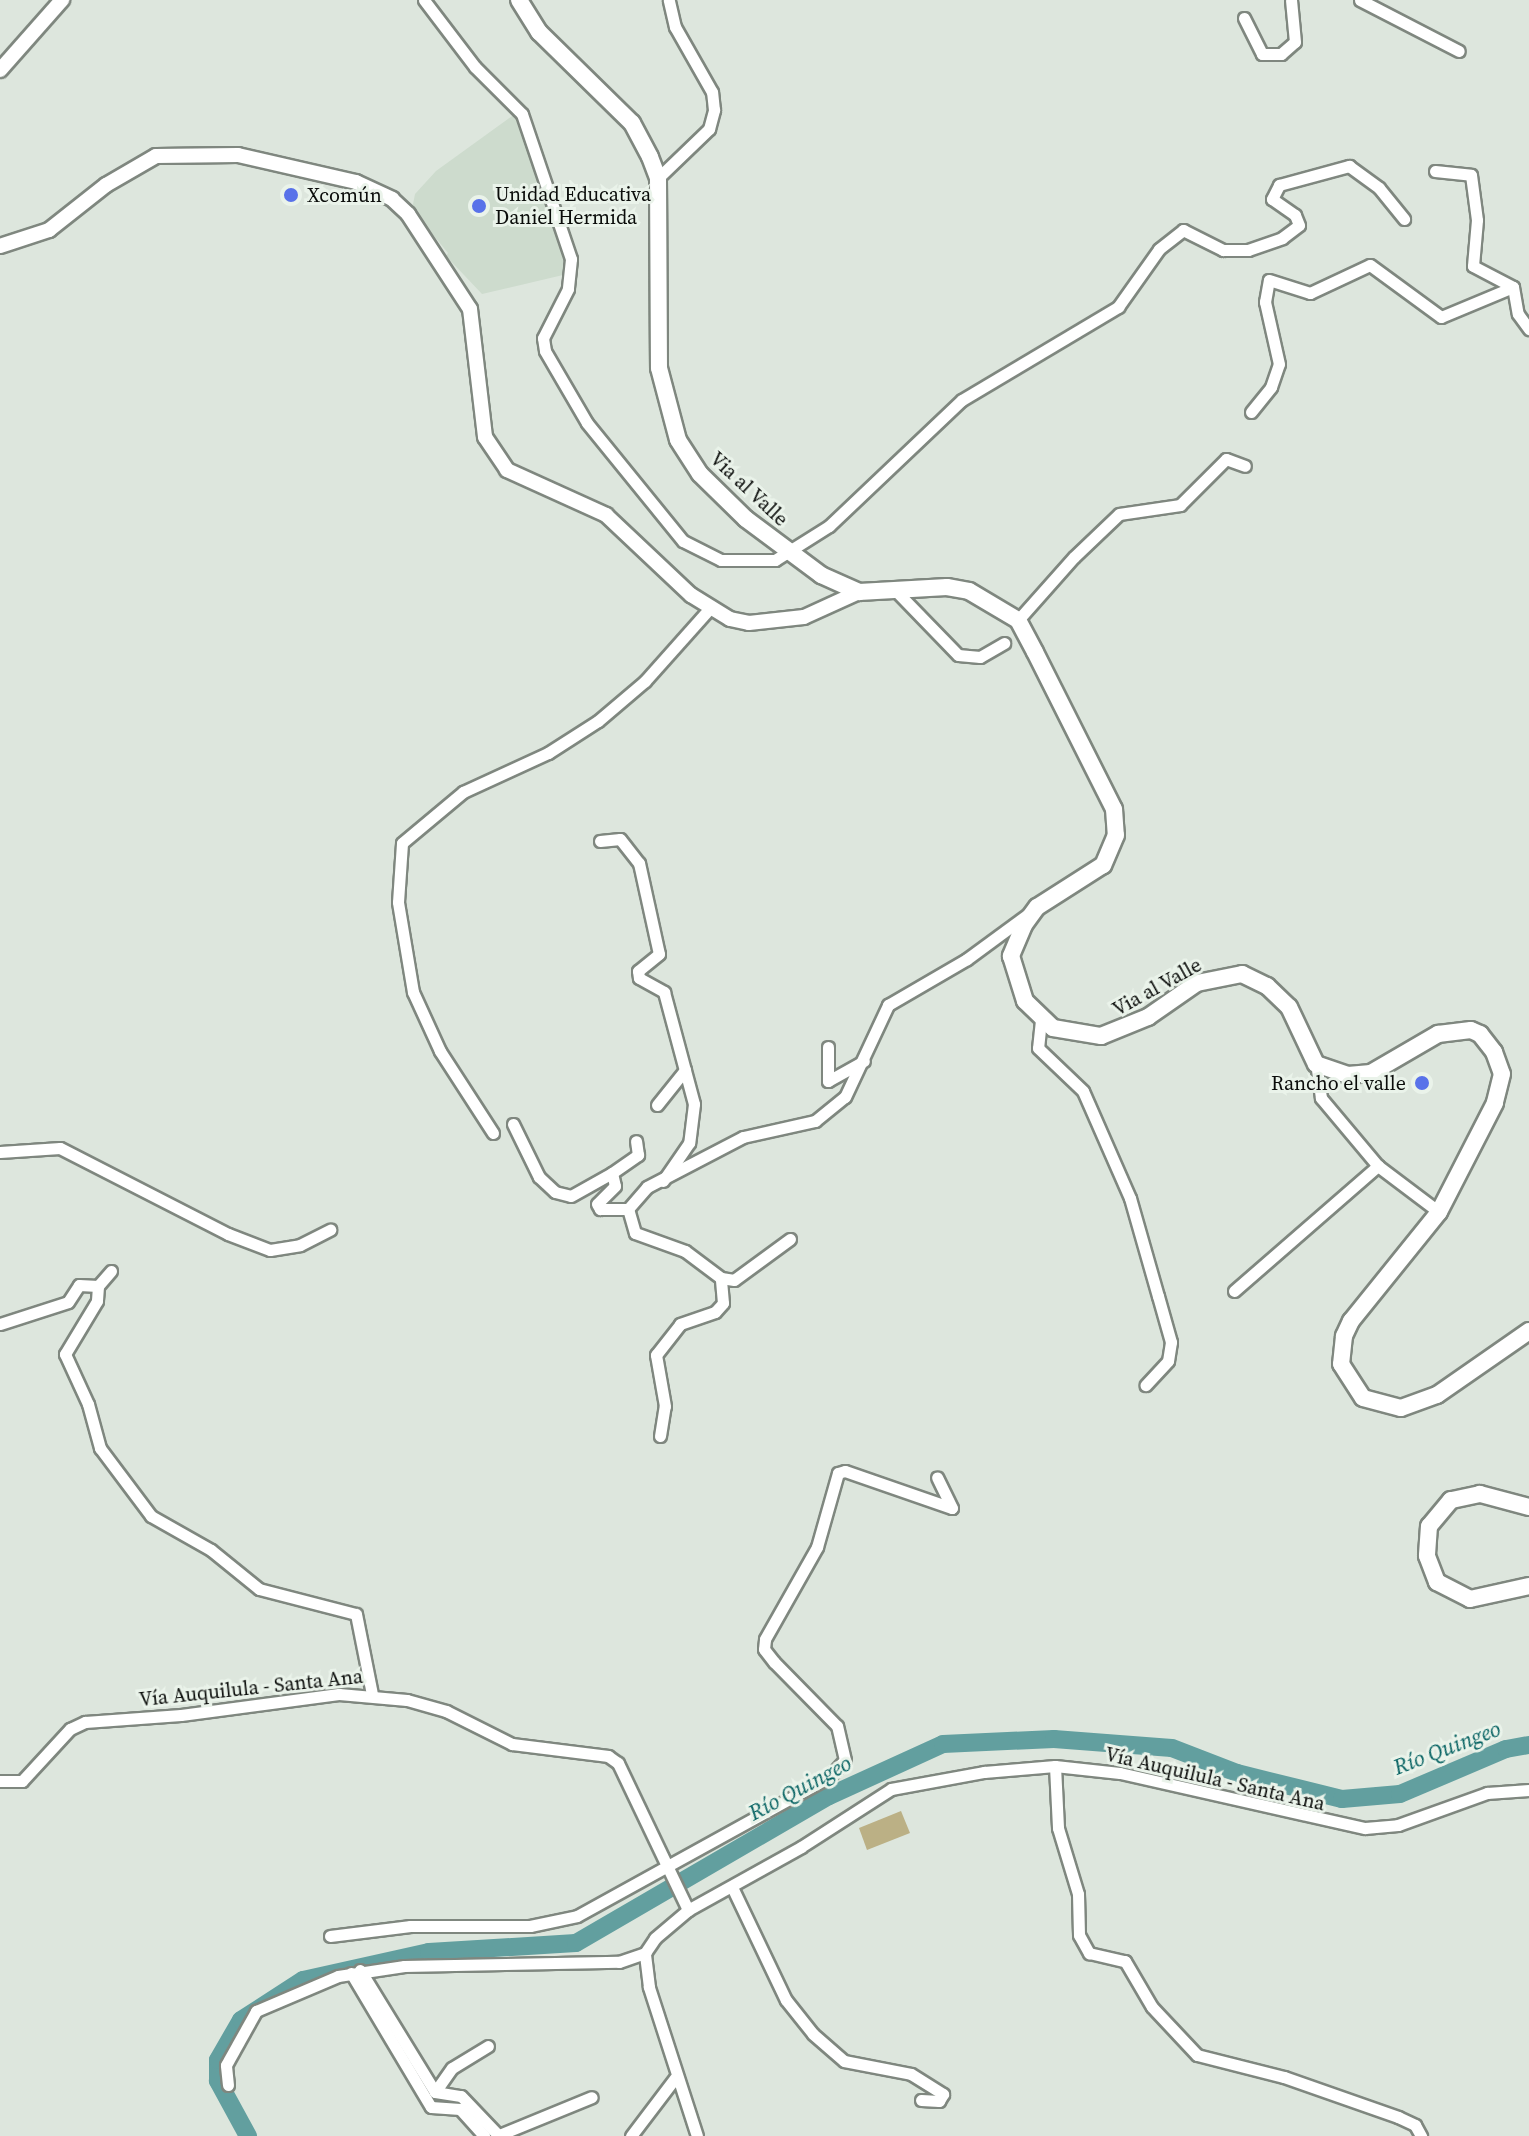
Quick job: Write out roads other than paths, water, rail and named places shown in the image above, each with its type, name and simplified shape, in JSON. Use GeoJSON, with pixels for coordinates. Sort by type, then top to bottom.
{"type":"FeatureCollection","features":[{"type":"Feature","properties":{"kind":"main road"},"geometry":{"type":"LineString","coordinates":[[519,0],[539,32],[632,123],[658,178]]}},
{"type":"Feature","properties":{"kind":"main road","name":"Via al Valle"},"geometry":{"type":"LineString","coordinates":[[658,178],[659,368],[678,440],[709,483],[790,553],[859,592]]}},
{"type":"Feature","properties":{"kind":"main road"},"geometry":{"type":"LineString","coordinates":[[859,592],[969,591],[1018,620],[1117,821],[1113,847],[1103,865],[1037,907],[1011,956],[1018,988],[1041,1020]]}},
{"type":"Feature","properties":{"kind":"main road","name":"Via al Valle"},"geometry":{"type":"LineString","coordinates":[[1041,1020],[1086,1037],[1115,1033],[1197,983],[1242,974],[1267,986],[1289,1007],[1316,1064]]}},
{"type":"Feature","properties":{"kind":"main road"},"geometry":{"type":"LineString","coordinates":[[1316,1064],[1360,1075],[1438,1034],[1471,1030],[1487,1042],[1499,1062],[1499,1089],[1439,1212],[1344,1336],[1341,1364],[1354,1391],[1387,1408],[1417,1403],[1529,1331]]}},
{"type":"Feature","properties":{"kind":"main road"},"geometry":{"type":"LineString","coordinates":[[1529,1507],[1480,1494],[1451,1500],[1429,1526],[1427,1556],[1437,1582],[1470,1599],[1529,1586]]}},
{"type":"Feature","properties":{"kind":"street"},"geometry":{"type":"LineString","coordinates":[[0,70],[62,0]]}},
{"type":"Feature","properties":{"kind":"street"},"geometry":{"type":"LineString","coordinates":[[424,0],[475,67],[522,114],[571,259],[568,289],[543,338],[573,403],[683,541],[697,551],[747,562],[790,553],[851,508],[962,400],[1118,307],[1159,249],[1183,230],[1223,250],[1248,250],[1282,238],[1299,225],[1295,215],[1272,199],[1279,185],[1349,166],[1379,188],[1404,219]]}},
{"type":"Feature","properties":{"kind":"street"},"geometry":{"type":"LineString","coordinates":[[658,178],[709,129],[714,110],[712,92],[675,27],[669,0]]}},
{"type":"Feature","properties":{"kind":"street"},"geometry":{"type":"LineString","coordinates":[[1244,18],[1262,54],[1281,54],[1295,42],[1291,0]]}},
{"type":"Feature","properties":{"kind":"street"},"geometry":{"type":"LineString","coordinates":[[1360,0],[1459,51]]}},
{"type":"Feature","properties":{"kind":"street"},"geometry":{"type":"LineString","coordinates":[[0,246],[49,230],[142,161],[184,153],[272,161],[356,182],[392,199],[408,214],[470,309],[480,418],[497,459],[530,484],[606,515],[710,608],[749,623],[786,621],[824,612],[859,592]]}},
{"type":"Feature","properties":{"kind":"street"},"geometry":{"type":"LineString","coordinates":[[1435,171],[1471,175],[1477,220],[1473,266],[1513,287]]}},
{"type":"Feature","properties":{"kind":"street"},"geometry":{"type":"LineString","coordinates":[[1251,412],[1271,387],[1279,364],[1265,302],[1269,280],[1310,293],[1370,265],[1441,317],[1513,287]]}},
{"type":"Feature","properties":{"kind":"street"},"geometry":{"type":"LineString","coordinates":[[1513,287],[1518,314],[1529,329]]}},
{"type":"Feature","properties":{"kind":"street"},"geometry":{"type":"LineString","coordinates":[[1018,620],[1119,514],[1180,505],[1226,459],[1245,466]]}},
{"type":"Feature","properties":{"kind":"street"},"geometry":{"type":"LineString","coordinates":[[896,591],[958,655],[980,657],[1004,643]]}},
{"type":"Feature","properties":{"kind":"street"},"geometry":{"type":"LineString","coordinates":[[493,1133],[440,1051],[413,992],[398,902],[402,843],[463,792],[548,753],[598,721],[645,681],[710,608]]}},
{"type":"Feature","properties":{"kind":"street"},"geometry":{"type":"LineString","coordinates":[[600,841],[620,839],[639,863],[659,954],[638,971],[639,978],[664,992],[685,1070],[693,1124],[689,1143],[663,1181]]}},
{"type":"Feature","properties":{"kind":"street"},"geometry":{"type":"LineString","coordinates":[[790,1239],[734,1280],[721,1278],[685,1251],[635,1233],[628,1209],[636,1195],[743,1137],[815,1121],[845,1097],[865,1061],[888,1005],[967,959],[1037,907]]}},
{"type":"Feature","properties":{"kind":"street"},"geometry":{"type":"LineString","coordinates":[[1041,1020],[1038,1048],[1083,1091],[1130,1198],[1171,1342],[1168,1361],[1146,1385]]}},
{"type":"Feature","properties":{"kind":"street"},"geometry":{"type":"LineString","coordinates":[[828,1047],[828,1081],[865,1061]]}},
{"type":"Feature","properties":{"kind":"street"},"geometry":{"type":"LineString","coordinates":[[1316,1064],[1321,1098],[1378,1166],[1439,1212]]}},
{"type":"Feature","properties":{"kind":"street"},"geometry":{"type":"LineString","coordinates":[[657,1105],[685,1070]]}},
{"type":"Feature","properties":{"kind":"street"},"geometry":{"type":"LineString","coordinates":[[513,1124],[539,1177],[563,1196],[612,1173],[638,1155],[636,1141]]}},
{"type":"Feature","properties":{"kind":"street"},"geometry":{"type":"LineString","coordinates":[[0,1152],[60,1148],[228,1234],[270,1250],[300,1245],[330,1230]]}},
{"type":"Feature","properties":{"kind":"street"},"geometry":{"type":"LineString","coordinates":[[1234,1291],[1378,1166]]}},
{"type":"Feature","properties":{"kind":"street"},"geometry":{"type":"LineString","coordinates":[[612,1173],[615,1186],[597,1204],[600,1209],[628,1209]]}},
{"type":"Feature","properties":{"kind":"street"},"geometry":{"type":"LineString","coordinates":[[111,1271],[98,1286],[97,1301],[65,1354],[88,1404],[100,1448],[151,1516],[211,1550],[259,1589],[356,1614],[372,1694]]}},
{"type":"Feature","properties":{"kind":"street"},"geometry":{"type":"LineString","coordinates":[[660,1436],[665,1406],[656,1355],[680,1324],[715,1312],[723,1303],[721,1278]]}},
{"type":"Feature","properties":{"kind":"street"},"geometry":{"type":"LineString","coordinates":[[0,1324],[68,1302],[79,1285],[98,1286]]}},
{"type":"Feature","properties":{"kind":"street"},"geometry":{"type":"LineString","coordinates":[[330,1936],[410,1926],[530,1926],[564,1920],[670,1870],[829,1777],[845,1760],[829,1712],[764,1649],[774,1621],[817,1547],[832,1478],[845,1471],[952,1508],[937,1477]]}},
{"type":"Feature","properties":{"kind":"street","name":"Vía Auquilula - Santa Ana"},"geometry":{"type":"LineString","coordinates":[[0,1781],[22,1781],[70,1729],[85,1722],[372,1694],[446,1711],[512,1744],[608,1756],[626,1778],[686,1905],[732,1887],[891,1789],[943,1778],[1055,1766],[1120,1773],[1365,1828],[1398,1825],[1487,1793],[1529,1790]]}},
{"type":"Feature","properties":{"kind":"street"},"geometry":{"type":"LineString","coordinates":[[1055,1766],[1058,1828],[1078,1894],[1079,1935],[1089,1953],[1125,1961],[1132,1969],[1144,1997],[1197,2055],[1224,2066],[1284,2077],[1398,2117],[1415,2125],[1421,2136]]}},
{"type":"Feature","properties":{"kind":"street"},"geometry":{"type":"LineString","coordinates":[[732,1887],[786,2000],[813,2034],[844,2061],[911,2074],[943,2094],[939,2101],[921,2100]]}},
{"type":"Feature","properties":{"kind":"street"},"geometry":{"type":"LineString","coordinates":[[686,1905],[645,1953],[649,1987],[675,2078],[697,2136]]}},
{"type":"Feature","properties":{"kind":"street"},"geometry":{"type":"LineString","coordinates":[[228,2085],[226,2065],[256,2011],[304,1987],[355,1971],[493,1962],[576,1965],[645,1953]]}},
{"type":"Feature","properties":{"kind":"street"},"geometry":{"type":"LineString","coordinates":[[355,1971],[435,2092],[461,2096],[499,2136],[592,2097]]}},
{"type":"Feature","properties":{"kind":"street"},"geometry":{"type":"LineString","coordinates":[[355,1971],[431,2107],[460,2109],[483,2136]]}},
{"type":"Feature","properties":{"kind":"street"},"geometry":{"type":"LineString","coordinates":[[435,2092],[452,2068],[488,2046]]}},
{"type":"Feature","properties":{"kind":"street"},"geometry":{"type":"LineString","coordinates":[[631,2136],[675,2078]]}},
{"type":"Feature","properties":{"kind":"waterway","name":"Río Quingeo"},"geometry":{"type":"LineString","coordinates":[[248,2136],[218,2081],[218,2060],[241,2020],[303,1980],[429,1952],[576,1943],[829,1796],[943,1744],[1054,1739],[1172,1748],[1237,1773],[1342,1799],[1400,1794],[1506,1749],[1529,1745]]}},
{"type":"Feature","properties":{"kind":"place","name":"Xcomún"},"geometry":{"type":"Point","coordinates":[291,195]}},
{"type":"Feature","properties":{"kind":"place","name":"Unidad Educativa Daniel Hermida"},"geometry":{"type":"Point","coordinates":[479,206]}},
{"type":"Feature","properties":{"kind":"place","name":"Rancho el valle"},"geometry":{"type":"Point","coordinates":[1422,1083]}}]}
